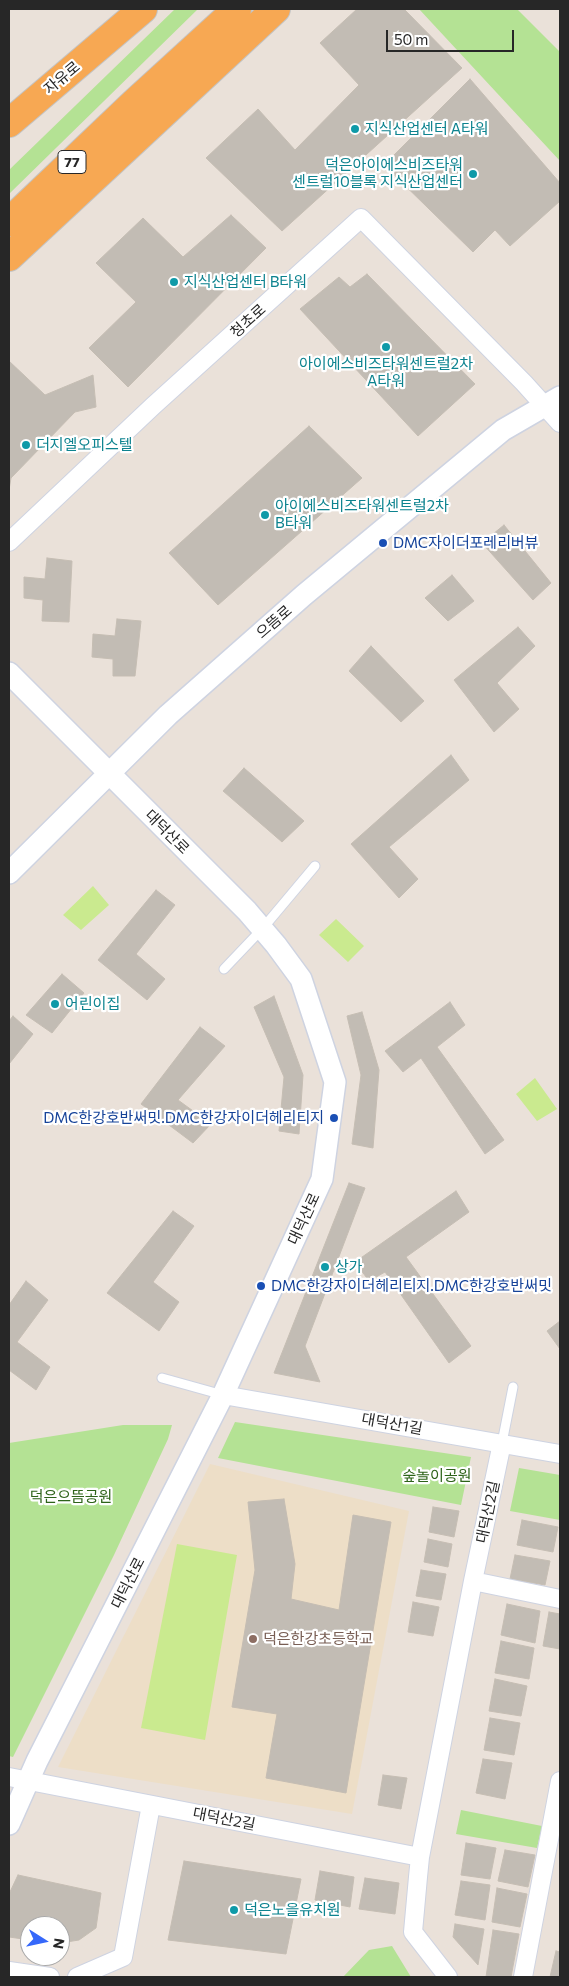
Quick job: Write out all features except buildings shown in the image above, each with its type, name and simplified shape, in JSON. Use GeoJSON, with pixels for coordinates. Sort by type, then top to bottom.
{"type":"FeatureCollection","features":[{"type":"Feature","properties":{"kind":"highway","name":"자유로"},"geometry":{"type":"LineString","coordinates":[[9,123],[115,21],[139,9]]}},
{"type":"Feature","properties":{"kind":"highway","name":"자유로"},"geometry":{"type":"LineString","coordinates":[[115,21],[143,9]]}},
{"type":"Feature","properties":{"kind":"highway","name":"77"},"geometry":{"type":"LineString","coordinates":[[134,102],[223,9]]}},
{"type":"Feature","properties":{"kind":"highway","name":"77"},"geometry":{"type":"LineString","coordinates":[[9,222],[134,102],[237,9]]}},
{"type":"Feature","properties":{"kind":"highway"},"geometry":{"type":"LineString","coordinates":[[9,258],[276,9]]}},
{"type":"Feature","properties":{"kind":"street","name":"청초로"},"geometry":{"type":"LineString","coordinates":[[9,542],[153,406],[361,218],[553,401]]}},
{"type":"Feature","properties":{"kind":"street"},"geometry":{"type":"LineString","coordinates":[[553,401],[560,423]]}},
{"type":"Feature","properties":{"kind":"street","name":"으뜸로"},"geometry":{"type":"LineString","coordinates":[[9,873],[108,772],[168,715],[304,595],[503,430],[553,401]]}},
{"type":"Feature","properties":{"kind":"street","name":"대덕산로"},"geometry":{"type":"LineString","coordinates":[[9,673],[263,928],[301,979],[335,1082],[322,1179],[223,1395],[18,1779],[9,1824]]}},
{"type":"Feature","properties":{"kind":"street","name":"대덕산1길"},"geometry":{"type":"LineString","coordinates":[[223,1395],[560,1454]]}},
{"type":"Feature","properties":{"kind":"street","name":"대덕산2길"},"geometry":{"type":"LineString","coordinates":[[448,1977],[413,1932],[420,1857],[473,1581],[502,1443]]}},
{"type":"Feature","properties":{"kind":"street"},"geometry":{"type":"LineString","coordinates":[[473,1581],[560,1599]]}},
{"type":"Feature","properties":{"kind":"street","name":"대덕산2길"},"geometry":{"type":"LineString","coordinates":[[18,1779],[420,1857]]}},
{"type":"Feature","properties":{"kind":"street"},"geometry":{"type":"LineString","coordinates":[[523,1977],[560,1781]]}},
{"type":"Feature","properties":{"kind":"street"},"geometry":{"type":"LineString","coordinates":[[78,1977],[123,1957],[151,1805]]}},
{"type":"Feature","properties":{"kind":"street"},"geometry":{"type":"LineString","coordinates":[[9,1971],[50,1977]]}},
{"type":"Feature","properties":{"kind":"lane"},"geometry":{"type":"LineString","coordinates":[[224,969],[263,928],[315,866]]}},
{"type":"Feature","properties":{"kind":"lane"},"geometry":{"type":"LineString","coordinates":[[162,1378],[223,1395]]}},
{"type":"Feature","properties":{"kind":"lane"},"geometry":{"type":"LineString","coordinates":[[502,1443],[513,1387]]}},
{"type":"Feature","properties":{"kind":"shaded area","name":"덕은한강초등학교"},"geometry":{"type":"Polygon","coordinates":[[[210,1464],[409,1511],[352,1814],[58,1767],[210,1464]]]}},
{"type":"Feature","properties":{"kind":"green space"},"geometry":{"type":"Polygon","coordinates":[[[175,9],[198,9],[9,194],[9,170],[175,9]]]}},
{"type":"Feature","properties":{"kind":"green space"},"geometry":{"type":"Polygon","coordinates":[[[419,9],[517,9],[560,52],[560,161],[419,9]]]}},
{"type":"Feature","properties":{"kind":"green space"},"geometry":{"type":"Polygon","coordinates":[[[93,886],[109,905],[81,930],[63,915],[93,886]]]}},
{"type":"Feature","properties":{"kind":"green space"},"geometry":{"type":"Polygon","coordinates":[[[336,919],[364,946],[348,962],[319,935],[336,919]]]}},
{"type":"Feature","properties":{"kind":"green space"},"geometry":{"type":"Polygon","coordinates":[[[535,1078],[557,1109],[537,1121],[516,1094],[535,1078]]]}},
{"type":"Feature","properties":{"kind":"green space","name":"숲놀이공원"},"geometry":{"type":"Polygon","coordinates":[[[235,1422],[471,1457],[461,1505],[218,1458],[235,1422]]]}},
{"type":"Feature","properties":{"kind":"green space","name":"덕은으뜸공원"},"geometry":{"type":"Polygon","coordinates":[[[123,1425],[172,1425],[168,1439],[114,1555],[13,1757],[9,1756],[9,1443],[123,1425]]]}},
{"type":"Feature","properties":{"kind":"green space"},"geometry":{"type":"Polygon","coordinates":[[[519,1468],[560,1475],[560,1520],[510,1511],[519,1468]]]}},
{"type":"Feature","properties":{"kind":"green space"},"geometry":{"type":"Polygon","coordinates":[[[177,1544],[237,1555],[205,1740],[141,1728],[177,1544]]]}},
{"type":"Feature","properties":{"kind":"green space"},"geometry":{"type":"Polygon","coordinates":[[[461,1810],[542,1826],[537,1848],[456,1834],[461,1810]]]}},
{"type":"Feature","properties":{"kind":"green space"},"geometry":{"type":"Polygon","coordinates":[[[392,1946],[411,1977],[343,1977],[369,1950],[392,1946]]]}},
{"type":"Feature","properties":{"kind":"place","name":"지식산업센터 A타워"},"geometry":{"type":"Point","coordinates":[355,129]}},
{"type":"Feature","properties":{"kind":"place","name":"덕은아이에스비즈타워 센트럴10블록 지식산업센터"},"geometry":{"type":"Point","coordinates":[473,174]}},
{"type":"Feature","properties":{"kind":"place","name":"지식산업센터 B타워"},"geometry":{"type":"Point","coordinates":[174,282]}},
{"type":"Feature","properties":{"kind":"place","name":"아이에스비즈타워센트럴2차 A타워"},"geometry":{"type":"Point","coordinates":[386,347]}},
{"type":"Feature","properties":{"kind":"place","name":"더지엘오피스텔"},"geometry":{"type":"Point","coordinates":[26,445]}},
{"type":"Feature","properties":{"kind":"place","name":"아이에스비즈타워센트럴2차 B타워"},"geometry":{"type":"Point","coordinates":[265,515]}},
{"type":"Feature","properties":{"kind":"place","name":"DMC자이더포레리버뷰"},"geometry":{"type":"Point","coordinates":[383,543]}},
{"type":"Feature","properties":{"kind":"place","name":"어린이집"},"geometry":{"type":"Point","coordinates":[55,1004]}},
{"type":"Feature","properties":{"kind":"place","name":"DMC한강호반써밋.DMC한강자이더헤리티지"},"geometry":{"type":"Point","coordinates":[334,1118]}},
{"type":"Feature","properties":{"kind":"place","name":"상가"},"geometry":{"type":"Point","coordinates":[325,1267]}},
{"type":"Feature","properties":{"kind":"place","name":"DMC한강자이더헤리티지.DMC한강호반써밋"},"geometry":{"type":"Point","coordinates":[261,1286]}},
{"type":"Feature","properties":{"kind":"place","name":"덕은한강초등학교"},"geometry":{"type":"Point","coordinates":[253,1639]}},
{"type":"Feature","properties":{"kind":"place","name":"덕은노을유치원"},"geometry":{"type":"Point","coordinates":[234,1910]}}]}
